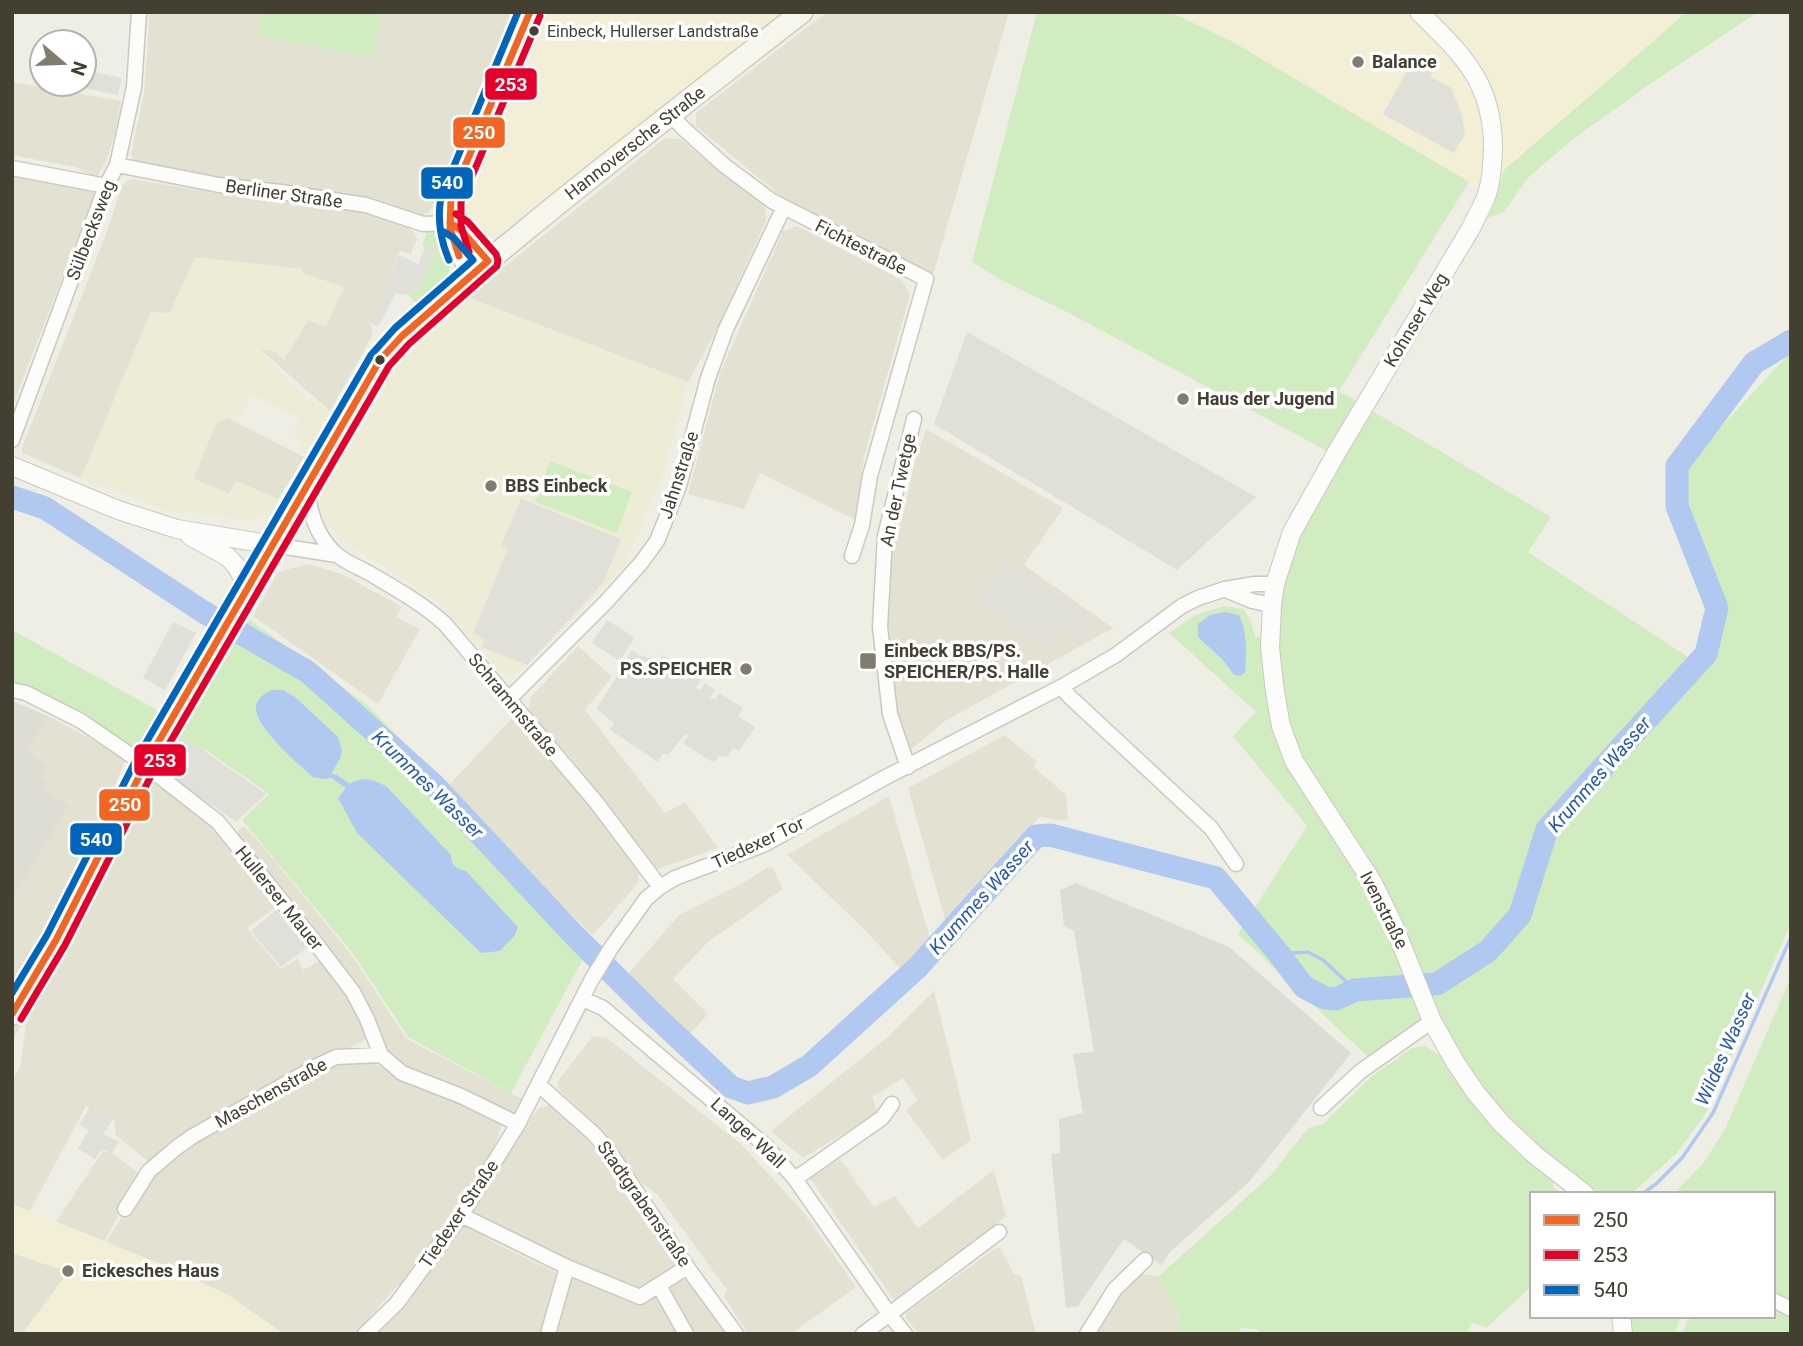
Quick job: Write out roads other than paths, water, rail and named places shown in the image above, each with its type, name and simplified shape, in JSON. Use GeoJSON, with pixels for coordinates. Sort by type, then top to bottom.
{"type":"FeatureCollection","features":[{"type":"Feature","properties":{"kind":"main road","name":"Hannoversche Straße"},"geometry":{"type":"LineString","coordinates":[[12,1014],[56,940],[145,765],[380,360],[402,336],[469,276],[560,201],[802,12]]}},
{"type":"Feature","properties":{"kind":"street","name":"Sülbecksweg"},"geometry":{"type":"LineString","coordinates":[[12,440],[106,186],[117,166],[134,87],[139,12]]}},
{"type":"Feature","properties":{"kind":"street"},"geometry":{"type":"LineString","coordinates":[[469,276],[451,238],[451,199],[530,12]]}},
{"type":"Feature","properties":{"kind":"street","name":"Kohnser Weg"},"geometry":{"type":"LineString","coordinates":[[1275,584],[1292,532],[1306,504],[1471,229],[1487,194],[1492,171],[1493,138],[1490,113],[1483,93],[1474,73],[1455,47],[1419,12]]}},
{"type":"Feature","properties":{"kind":"street","name":"Fichtestraße"},"geometry":{"type":"LineString","coordinates":[[671,115],[725,166],[772,201],[926,279],[870,476],[862,525],[852,556]]}},
{"type":"Feature","properties":{"kind":"street","name":"Berliner Straße"},"geometry":{"type":"LineString","coordinates":[[117,166],[219,185],[344,201],[376,208],[423,224],[450,223]]}},
{"type":"Feature","properties":{"kind":"street"},"geometry":{"type":"LineString","coordinates":[[12,168],[106,186]]}},
{"type":"Feature","properties":{"kind":"street","name":"Jahnstraße"},"geometry":{"type":"LineString","coordinates":[[508,700],[606,602],[642,563],[657,541],[679,486],[708,378],[726,329],[784,207]]}},
{"type":"Feature","properties":{"kind":"street"},"geometry":{"type":"LineString","coordinates":[[450,223],[461,230],[488,261]]}},
{"type":"Feature","properties":{"kind":"street","name":"An der Twetge"},"geometry":{"type":"LineString","coordinates":[[908,766],[890,714],[880,627],[885,536],[914,419]]}},
{"type":"Feature","properties":{"kind":"street"},"geometry":{"type":"LineString","coordinates":[[12,466],[118,510],[177,529],[273,545]]}},
{"type":"Feature","properties":{"kind":"street","name":"Schrammstraße"},"geometry":{"type":"LineString","coordinates":[[307,485],[313,520],[322,538],[337,555],[417,600],[445,624],[596,802],[660,887]]}},
{"type":"Feature","properties":{"kind":"street"},"geometry":{"type":"LineString","coordinates":[[177,529],[229,557],[248,589]]}},
{"type":"Feature","properties":{"kind":"street","name":"Schrammstraße"},"geometry":{"type":"LineString","coordinates":[[273,545],[337,555]]}},
{"type":"Feature","properties":{"kind":"street"},"geometry":{"type":"LineString","coordinates":[[1236,864],[1211,828],[1061,687],[1116,655],[1182,606],[1198,598],[1225,589],[1275,584]]}},
{"type":"Feature","properties":{"kind":"street","name":"Ivenstraße"},"geometry":{"type":"LineString","coordinates":[[1275,584],[1270,648],[1281,726],[1294,761],[1373,883],[1394,926],[1432,1021],[1455,1062],[1501,1123],[1535,1155],[1582,1192]]}},
{"type":"Feature","properties":{"kind":"street"},"geometry":{"type":"LineString","coordinates":[[1225,589],[1252,601],[1272,605]]}},
{"type":"Feature","properties":{"kind":"street","name":"Tiedexer Tor"},"geometry":{"type":"LineString","coordinates":[[539,1085],[592,979],[646,899],[660,887],[675,878],[763,845],[1061,687]]}},
{"type":"Feature","properties":{"kind":"street","name":"Hullerser Mauer"},"geometry":{"type":"LineString","coordinates":[[12,691],[26,693],[81,721],[145,765],[218,822],[353,992],[381,1055]]}},
{"type":"Feature","properties":{"kind":"street","name":"Langer Wall"},"geometry":{"type":"LineString","coordinates":[[583,999],[603,1008],[766,1146],[795,1179],[905,1334]]}},
{"type":"Feature","properties":{"kind":"street"},"geometry":{"type":"LineString","coordinates":[[1321,1108],[1361,1071],[1432,1021]]}},
{"type":"Feature","properties":{"kind":"street"},"geometry":{"type":"LineString","coordinates":[[381,1055],[402,1073],[461,1096],[518,1124]]}},
{"type":"Feature","properties":{"kind":"street","name":"Maschenstraße"},"geometry":{"type":"LineString","coordinates":[[125,1209],[149,1171],[193,1136],[337,1057],[381,1055]]}},
{"type":"Feature","properties":{"kind":"street","name":"Tiedexer Straße"},"geometry":{"type":"LineString","coordinates":[[365,1334],[397,1303],[461,1215],[539,1085]]}},
{"type":"Feature","properties":{"kind":"street","name":"Stadtgrabenstraße"},"geometry":{"type":"LineString","coordinates":[[539,1085],[609,1151],[736,1334]]}},
{"type":"Feature","properties":{"kind":"street"},"geometry":{"type":"LineString","coordinates":[[795,1179],[882,1118],[892,1104]]}},
{"type":"Feature","properties":{"kind":"street"},"geometry":{"type":"LineString","coordinates":[[461,1215],[567,1267],[640,1297],[687,1267]]}},
{"type":"Feature","properties":{"kind":"street"},"geometry":{"type":"LineString","coordinates":[[863,1334],[999,1232]]}},
{"type":"Feature","properties":{"kind":"street"},"geometry":{"type":"LineString","coordinates":[[1087,1334],[1115,1289],[1145,1260]]}},
{"type":"Feature","properties":{"kind":"street"},"geometry":{"type":"LineString","coordinates":[[548,1334],[567,1267]]}},
{"type":"Feature","properties":{"kind":"street"},"geometry":{"type":"LineString","coordinates":[[659,1286],[687,1334]]}},
{"type":"Feature","properties":{"kind":"street"},"geometry":{"type":"LineString","coordinates":[[1775,1301],[1791,1309]]}},
{"type":"Feature","properties":{"kind":"water"},"geometry":{"type":"Polygon","coordinates":[[[1225,612],[1239,615],[1244,629],[1245,672],[1241,676],[1234,675],[1223,660],[1198,637],[1198,624],[1210,615],[1225,612]]]}},
{"type":"Feature","properties":{"kind":"water"},"geometry":{"type":"Polygon","coordinates":[[[272,690],[283,690],[295,697],[338,737],[342,751],[331,774],[350,784],[368,779],[387,787],[451,855],[455,866],[466,871],[518,927],[515,935],[500,951],[481,953],[357,833],[338,798],[346,788],[331,778],[313,777],[271,736],[258,718],[256,706],[261,697],[272,690]]]}},
{"type":"Feature","properties":{"kind":"waterway","name":"Krummes Wasser"},"geometry":{"type":"LineString","coordinates":[[12,497],[45,508],[202,611],[308,672],[434,785],[573,934],[651,1012],[731,1087],[748,1093],[773,1087],[809,1066],[917,968],[1036,836],[1050,835],[1216,878],[1304,987],[1325,998],[1336,999],[1355,990],[1437,984],[1488,951],[1520,915],[1547,829],[1706,654],[1717,608],[1677,506],[1677,466],[1754,363],[1791,341]]}},
{"type":"Feature","properties":{"kind":"waterway","name":"Wildes Wasser"},"geometry":{"type":"LineString","coordinates":[[1645,1192],[1682,1158],[1713,1113],[1791,937]]}},
{"type":"Feature","properties":{"kind":"waterway"},"geometry":{"type":"LineString","coordinates":[[1279,954],[1308,952],[1323,960],[1355,990]]}},
{"type":"Feature","properties":{"kind":"place","name":"Einbeck, Hullerser Landstraße"},"geometry":{"type":"Point","coordinates":[534,31]}},
{"type":"Feature","properties":{"kind":"place","name":"Balance"},"geometry":{"type":"Point","coordinates":[1358,62]}},
{"type":"Feature","properties":{"kind":"place","name":"Haus der Jugend"},"geometry":{"type":"Point","coordinates":[1183,399]}},
{"type":"Feature","properties":{"kind":"place","name":"BBS Einbeck"},"geometry":{"type":"Point","coordinates":[491,486]}},
{"type":"Feature","properties":{"kind":"place","name":"Einbeck BBS/PS. SPEICHER/PS. Halle"},"geometry":{"type":"Point","coordinates":[868,661]}},
{"type":"Feature","properties":{"kind":"place","name":"PS.SPEICHER"},"geometry":{"type":"Point","coordinates":[746,669]}},
{"type":"Feature","properties":{"kind":"place","name":"Eickesches Haus"},"geometry":{"type":"Point","coordinates":[68,1271]}}]}
